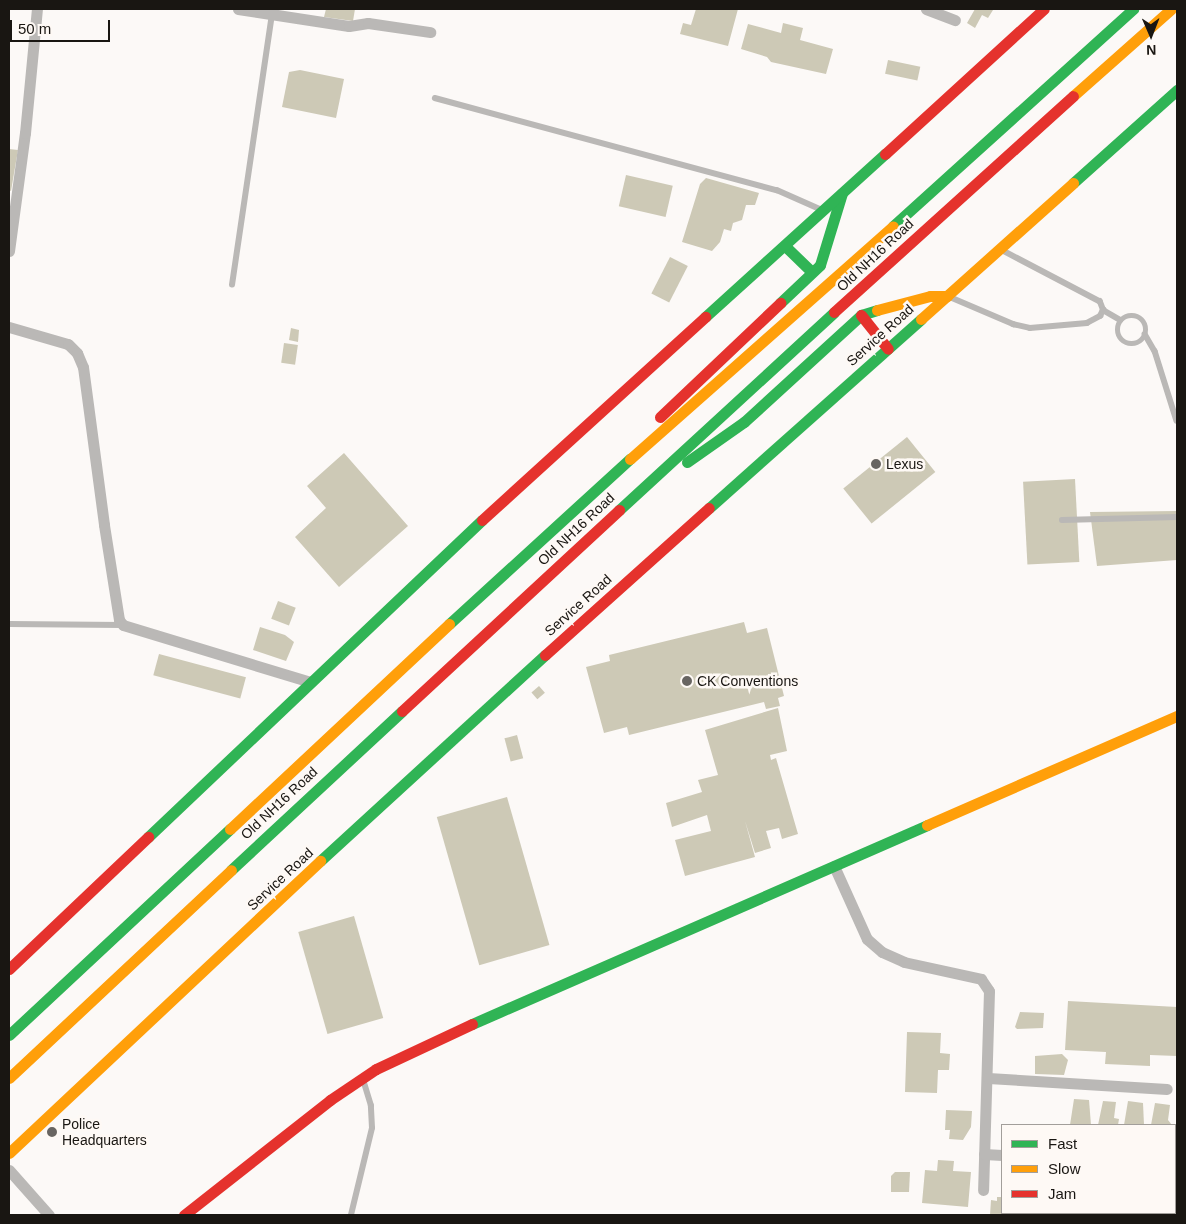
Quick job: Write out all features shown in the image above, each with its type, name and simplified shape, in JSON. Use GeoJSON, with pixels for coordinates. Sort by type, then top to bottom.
{"type":"FeatureCollection","features":[{"type":"Feature","properties":{"kind":"street"},"geometry":{"type":"LineString","coordinates":[[9,251],[25,133],[37,9]]}},
{"type":"Feature","properties":{"kind":"street"},"geometry":{"type":"LineString","coordinates":[[238,9],[349,26],[368,23],[430,32]]}},
{"type":"Feature","properties":{"kind":"street"},"geometry":{"type":"LineString","coordinates":[[926,9],[955,20]]}},
{"type":"Feature","properties":{"kind":"street"},"geometry":{"type":"LineString","coordinates":[[9,969],[469,532],[1044,9]]}},
{"type":"Feature","properties":{"kind":"street","name":"Old NH16 Road"},"geometry":{"type":"LineString","coordinates":[[9,1035],[571,510],[818,293],[1133,9]]}},
{"type":"Feature","properties":{"kind":"street","name":"Old NH16 Road"},"geometry":{"type":"LineString","coordinates":[[9,1078],[620,509],[1170,9]]}},
{"type":"Feature","properties":{"kind":"street","name":"Service Road"},"geometry":{"type":"LineString","coordinates":[[9,1153],[168,1001],[544,656],[1177,90]]}},
{"type":"Feature","properties":{"kind":"street"},"geometry":{"type":"LineString","coordinates":[[571,510],[696,380],[820,264],[842,193]]}},
{"type":"Feature","properties":{"kind":"street"},"geometry":{"type":"LineString","coordinates":[[785,246],[812,272]]}},
{"type":"Feature","properties":{"kind":"street"},"geometry":{"type":"LineString","coordinates":[[620,509],[744,422],[861,315],[930,296],[947,296]]}},
{"type":"Feature","properties":{"kind":"street"},"geometry":{"type":"LineString","coordinates":[[861,315],[888,349]]}},
{"type":"Feature","properties":{"kind":"street"},"geometry":{"type":"LineString","coordinates":[[9,327],[68,344],[80,360],[119,620],[123,625],[310,682]]}},
{"type":"Feature","properties":{"kind":"street"},"geometry":{"type":"LineString","coordinates":[[184,1215],[330,1100],[362,1078],[481,1020],[1177,716]]}},
{"type":"Feature","properties":{"kind":"street"},"geometry":{"type":"LineString","coordinates":[[834,866],[867,939],[882,952],[904,962],[981,978],[990,991],[983,1190]]}},
{"type":"Feature","properties":{"kind":"street"},"geometry":{"type":"LineString","coordinates":[[988,1078],[1167,1089]]}},
{"type":"Feature","properties":{"kind":"street"},"geometry":{"type":"LineString","coordinates":[[984,1154],[1001,1155]]}},
{"type":"Feature","properties":{"kind":"street"},"geometry":{"type":"LineString","coordinates":[[9,1170],[49,1215]]}},
{"type":"Feature","properties":{"kind":"lane"},"geometry":{"type":"LineString","coordinates":[[232,286],[272,14]]}},
{"type":"Feature","properties":{"kind":"lane"},"geometry":{"type":"LineString","coordinates":[[435,98],[777,190],[823,210]]}},
{"type":"Feature","properties":{"kind":"lane"},"geometry":{"type":"LineString","coordinates":[[999,249],[1100,302],[1103,310],[1120,320],[1134,316],[1140,318],[1144,323],[1146,334],[1155,351],[1177,420]]}},
{"type":"Feature","properties":{"kind":"lane"},"geometry":{"type":"LineString","coordinates":[[947,296],[1013,324],[1030,328],[1087,323],[1096,320],[1103,310]]}},
{"type":"Feature","properties":{"kind":"lane"},"geometry":{"type":"LineString","coordinates":[[1120,320],[1118,333],[1124,343],[1138,343],[1146,334]]}},
{"type":"Feature","properties":{"kind":"lane"},"geometry":{"type":"LineString","coordinates":[[1062,520],[1177,517]]}},
{"type":"Feature","properties":{"kind":"lane"},"geometry":{"type":"LineString","coordinates":[[9,624],[123,625]]}},
{"type":"Feature","properties":{"kind":"lane"},"geometry":{"type":"LineString","coordinates":[[351,1215],[372,1128],[371,1106],[362,1078]]}},
{"type":"Feature","properties":{"kind":"building"},"geometry":{"type":"Polygon","coordinates":[[[326,9],[355,9],[353,21],[324,17],[326,9]]]}},
{"type":"Feature","properties":{"kind":"building"},"geometry":{"type":"Polygon","coordinates":[[[696,9],[738,9],[728,46],[680,34],[683,23],[691,25],[696,9]]]}},
{"type":"Feature","properties":{"kind":"building"},"geometry":{"type":"Polygon","coordinates":[[[975,9],[993,10],[988,18],[982,15],[975,28],[967,23],[975,9]]]}},
{"type":"Feature","properties":{"kind":"building"},"geometry":{"type":"Polygon","coordinates":[[[783,23],[803,28],[800,40],[833,49],[826,74],[771,62],[767,57],[741,49],[748,24],[781,33],[783,23]]]}},
{"type":"Feature","properties":{"kind":"building"},"geometry":{"type":"Polygon","coordinates":[[[888,60],[920,67],[917,81],[885,74],[888,60]]]}},
{"type":"Feature","properties":{"kind":"building"},"geometry":{"type":"Polygon","coordinates":[[[300,70],[344,79],[336,118],[282,107],[289,72],[300,70]]]}},
{"type":"Feature","properties":{"kind":"building"},"geometry":{"type":"Polygon","coordinates":[[[9,149],[18,150],[11,191],[9,190],[9,149]]]}},
{"type":"Feature","properties":{"kind":"building"},"geometry":{"type":"Polygon","coordinates":[[[626,175],[673,186],[666,217],[619,206],[626,175]]]}},
{"type":"Feature","properties":{"kind":"building"},"geometry":{"type":"Polygon","coordinates":[[[706,178],[759,193],[755,205],[746,205],[742,220],[733,223],[731,231],[724,229],[720,242],[712,251],[682,242],[700,184],[706,178]]]}},
{"type":"Feature","properties":{"kind":"building"},"geometry":{"type":"Polygon","coordinates":[[[670,257],[688,266],[669,303],[651,294],[670,257]]]}},
{"type":"Feature","properties":{"kind":"building"},"geometry":{"type":"Polygon","coordinates":[[[291,328],[299,330],[298,342],[289,340],[291,328]]]}},
{"type":"Feature","properties":{"kind":"building"},"geometry":{"type":"Polygon","coordinates":[[[284,343],[298,345],[295,365],[281,363],[284,343]]]}},
{"type":"Feature","properties":{"kind":"building"},"geometry":{"type":"Polygon","coordinates":[[[907,437],[935,472],[872,524],[843,489],[907,437]]]}},
{"type":"Feature","properties":{"kind":"building"},"geometry":{"type":"Polygon","coordinates":[[[344,453],[408,526],[339,587],[295,537],[326,508],[307,486],[344,453]]]}},
{"type":"Feature","properties":{"kind":"building"},"geometry":{"type":"Polygon","coordinates":[[[1075,479],[1079,562],[1027,565],[1023,482],[1075,479]]]}},
{"type":"Feature","properties":{"kind":"building"},"geometry":{"type":"Polygon","coordinates":[[[1177,511],[1177,560],[1097,566],[1090,512],[1177,511]]]}},
{"type":"Feature","properties":{"kind":"building"},"geometry":{"type":"Polygon","coordinates":[[[278,601],[296,608],[289,626],[271,619],[278,601]]]}},
{"type":"Feature","properties":{"kind":"building","name":"CK Conventions"},"geometry":{"type":"Polygon","coordinates":[[[744,622],[747,633],[767,628],[784,696],[778,698],[780,706],[766,709],[764,702],[629,735],[627,727],[604,733],[586,667],[610,661],[609,655],[744,622]]]}},
{"type":"Feature","properties":{"kind":"building"},"geometry":{"type":"Polygon","coordinates":[[[260,627],[285,635],[294,642],[286,661],[253,650],[260,627]]]}},
{"type":"Feature","properties":{"kind":"building"},"geometry":{"type":"Polygon","coordinates":[[[159,654],[246,677],[240,699],[153,675],[159,654]]]}},
{"type":"Feature","properties":{"kind":"building"},"geometry":{"type":"Polygon","coordinates":[[[539,686],[545,693],[537,699],[531,693],[539,686]]]}},
{"type":"Feature","properties":{"kind":"building"},"geometry":{"type":"Polygon","coordinates":[[[778,708],[787,751],[770,755],[771,760],[776,758],[798,834],[782,839],[779,828],[766,831],[771,848],[755,853],[745,821],[755,857],[685,876],[675,840],[711,831],[707,815],[672,827],[666,803],[702,792],[698,780],[718,775],[705,730],[778,708]]]}},
{"type":"Feature","properties":{"kind":"building"},"geometry":{"type":"Polygon","coordinates":[[[517,735],[523,758],[511,762],[504,738],[517,735]]]}},
{"type":"Feature","properties":{"kind":"building"},"geometry":{"type":"Polygon","coordinates":[[[507,797],[549,945],[479,965],[437,817],[507,797]]]}},
{"type":"Feature","properties":{"kind":"building"},"geometry":{"type":"Polygon","coordinates":[[[354,916],[383,1018],[327,1034],[298,932],[354,916]]]}},
{"type":"Feature","properties":{"kind":"building"},"geometry":{"type":"Polygon","coordinates":[[[1068,1001],[1177,1007],[1177,1056],[1150,1055],[1150,1066],[1105,1064],[1106,1052],[1065,1050],[1068,1001]]]}},
{"type":"Feature","properties":{"kind":"building"},"geometry":{"type":"Polygon","coordinates":[[[1020,1012],[1044,1013],[1043,1028],[1017,1029],[1015,1027],[1020,1012]]]}},
{"type":"Feature","properties":{"kind":"building"},"geometry":{"type":"Polygon","coordinates":[[[907,1032],[941,1033],[940,1053],[950,1054],[949,1070],[938,1070],[937,1093],[905,1092],[907,1032]]]}},
{"type":"Feature","properties":{"kind":"building"},"geometry":{"type":"Polygon","coordinates":[[[1062,1054],[1068,1060],[1064,1075],[1035,1074],[1035,1056],[1062,1054]]]}},
{"type":"Feature","properties":{"kind":"building"},"geometry":{"type":"Polygon","coordinates":[[[1074,1099],[1089,1100],[1091,1124],[1070,1124],[1074,1099]]]}},
{"type":"Feature","properties":{"kind":"building"},"geometry":{"type":"Polygon","coordinates":[[[1103,1101],[1116,1102],[1114,1118],[1119,1119],[1118,1124],[1098,1124],[1103,1101]]]}},
{"type":"Feature","properties":{"kind":"building"},"geometry":{"type":"Polygon","coordinates":[[[1128,1101],[1143,1103],[1144,1124],[1124,1124],[1128,1101]]]}},
{"type":"Feature","properties":{"kind":"building"},"geometry":{"type":"Polygon","coordinates":[[[1155,1103],[1170,1105],[1168,1120],[1171,1124],[1151,1124],[1155,1103]]]}},
{"type":"Feature","properties":{"kind":"building"},"geometry":{"type":"Polygon","coordinates":[[[946,1110],[972,1111],[971,1127],[963,1140],[949,1139],[950,1130],[945,1130],[946,1110]]]}},
{"type":"Feature","properties":{"kind":"building"},"geometry":{"type":"Polygon","coordinates":[[[938,1160],[954,1161],[953,1171],[971,1172],[968,1207],[922,1203],[925,1170],[937,1171],[938,1160]]]}},
{"type":"Feature","properties":{"kind":"building"},"geometry":{"type":"Polygon","coordinates":[[[895,1172],[910,1172],[909,1192],[891,1192],[891,1176],[895,1172]]]}},
{"type":"Feature","properties":{"kind":"building"},"geometry":{"type":"Polygon","coordinates":[[[997,1197],[1001,1197],[1001,1214],[1014,1215],[990,1215],[991,1200],[997,1201],[997,1197]]]}},
{"type":"Feature","properties":{"kind":"traffic: fast"},"geometry":{"type":"LineString","coordinates":[[893,226],[1133,9]]}},
{"type":"Feature","properties":{"kind":"traffic: fast"},"geometry":{"type":"LineString","coordinates":[[1073,183],[1177,90]]}},
{"type":"Feature","properties":{"kind":"traffic: fast"},"geometry":{"type":"LineString","coordinates":[[705,317],[885,154]]}},
{"type":"Feature","properties":{"kind":"traffic: fast"},"geometry":{"type":"LineString","coordinates":[[780,303],[820,265],[842,193]]}},
{"type":"Feature","properties":{"kind":"traffic: fast"},"geometry":{"type":"LineString","coordinates":[[785,246],[812,272]]}},
{"type":"Feature","properties":{"kind":"traffic: fast"},"geometry":{"type":"LineString","coordinates":[[687,462],[744,422],[861,315],[877,310]]}},
{"type":"Feature","properties":{"kind":"traffic: fast"},"geometry":{"type":"LineString","coordinates":[[619,510],[834,312]]}},
{"type":"Feature","properties":{"kind":"traffic: fast"},"geometry":{"type":"LineString","coordinates":[[709,508],[921,319]]}},
{"type":"Feature","properties":{"kind":"traffic: fast"},"geometry":{"type":"LineString","coordinates":[[449,624],[630,459]]}},
{"type":"Feature","properties":{"kind":"traffic: fast"},"geometry":{"type":"LineString","coordinates":[[148,837],[482,520]]}},
{"type":"Feature","properties":{"kind":"traffic: fast"},"geometry":{"type":"LineString","coordinates":[[320,861],[545,655]]}},
{"type":"Feature","properties":{"kind":"traffic: fast"},"geometry":{"type":"LineString","coordinates":[[231,870],[402,711]]}},
{"type":"Feature","properties":{"kind":"traffic: fast"},"geometry":{"type":"LineString","coordinates":[[472,1024],[927,825]]}},
{"type":"Feature","properties":{"kind":"traffic: fast"},"geometry":{"type":"LineString","coordinates":[[9,1035],[230,829]]}},
{"type":"Feature","properties":{"kind":"traffic: slow"},"geometry":{"type":"LineString","coordinates":[[1073,96],[1171,9]]}},
{"type":"Feature","properties":{"kind":"traffic: slow"},"geometry":{"type":"LineString","coordinates":[[921,319],[1073,183]]}},
{"type":"Feature","properties":{"kind":"traffic: slow"},"geometry":{"type":"LineString","coordinates":[[630,459],[893,226]]}},
{"type":"Feature","properties":{"kind":"traffic: slow"},"geometry":{"type":"LineString","coordinates":[[877,310],[930,296],[947,296]]}},
{"type":"Feature","properties":{"kind":"traffic: slow"},"geometry":{"type":"LineString","coordinates":[[230,829],[449,624]]}},
{"type":"Feature","properties":{"kind":"traffic: slow"},"geometry":{"type":"LineString","coordinates":[[927,825],[1177,716]]}},
{"type":"Feature","properties":{"kind":"traffic: slow"},"geometry":{"type":"LineString","coordinates":[[9,1153],[320,861]]}},
{"type":"Feature","properties":{"kind":"traffic: slow"},"geometry":{"type":"LineString","coordinates":[[9,1078],[231,870]]}},
{"type":"Feature","properties":{"kind":"traffic: jam"},"geometry":{"type":"LineString","coordinates":[[885,154],[1044,9]]}},
{"type":"Feature","properties":{"kind":"traffic: jam"},"geometry":{"type":"LineString","coordinates":[[834,312],[1073,96]]}},
{"type":"Feature","properties":{"kind":"traffic: jam"},"geometry":{"type":"LineString","coordinates":[[660,417],[780,303]]}},
{"type":"Feature","properties":{"kind":"traffic: jam"},"geometry":{"type":"LineString","coordinates":[[861,315],[888,349]]}},
{"type":"Feature","properties":{"kind":"traffic: jam"},"geometry":{"type":"LineString","coordinates":[[482,520],[705,317]]}},
{"type":"Feature","properties":{"kind":"traffic: jam"},"geometry":{"type":"LineString","coordinates":[[545,655],[709,508]]}},
{"type":"Feature","properties":{"kind":"traffic: jam"},"geometry":{"type":"LineString","coordinates":[[402,711],[619,510]]}},
{"type":"Feature","properties":{"kind":"traffic: jam"},"geometry":{"type":"LineString","coordinates":[[9,969],[148,837]]}},
{"type":"Feature","properties":{"kind":"traffic: jam"},"geometry":{"type":"LineString","coordinates":[[184,1215],[330,1100],[376,1069],[472,1024]]}},
{"type":"Feature","properties":{"kind":"place","name":"Lexus"},"geometry":{"type":"Point","coordinates":[876,464]}},
{"type":"Feature","properties":{"kind":"place","name":"CK Conventions"},"geometry":{"type":"Point","coordinates":[687,681]}},
{"type":"Feature","properties":{"kind":"place","name":"Police Headquarters"},"geometry":{"type":"Point","coordinates":[52,1132]}}]}
